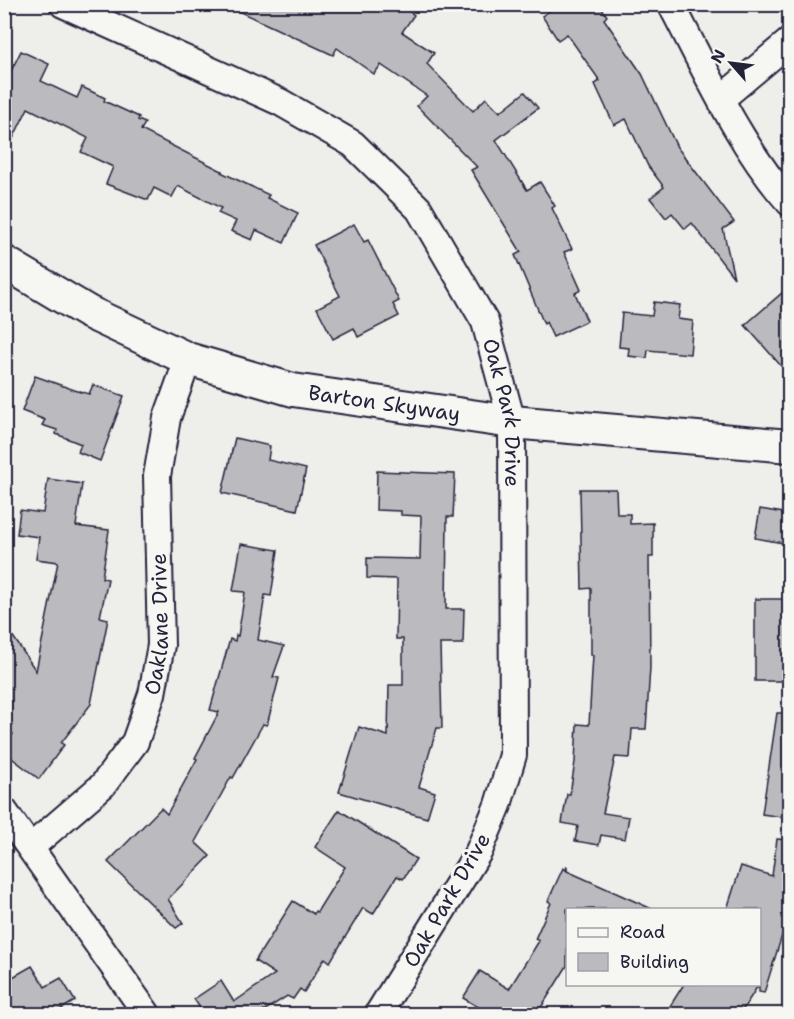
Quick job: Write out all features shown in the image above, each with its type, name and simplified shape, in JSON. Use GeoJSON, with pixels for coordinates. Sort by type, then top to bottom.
{"type":"FeatureCollection","features":[{"type":"Feature","properties":{"kind":"street","name":"Oak Park Drive"},"geometry":{"type":"LineString","coordinates":[[63,4],[280,102],[353,144],[420,209],[486,322],[512,422],[513,755],[498,805],[479,850],[378,1014]]}},
{"type":"Feature","properties":{"kind":"street"},"geometry":{"type":"LineString","coordinates":[[671,4],[721,99],[770,181],[789,203]]}},
{"type":"Feature","properties":{"kind":"street"},"geometry":{"type":"LineString","coordinates":[[721,99],[789,41]]}},
{"type":"Feature","properties":{"kind":"street","name":"Barton Skyway"},"geometry":{"type":"LineString","coordinates":[[4,262],[88,312],[189,359],[293,390],[512,422],[789,446]]}},
{"type":"Feature","properties":{"kind":"street","name":"Oaklane Drive"},"geometry":{"type":"LineString","coordinates":[[31,847],[103,784],[135,742],[152,694],[161,645],[157,476],[168,418],[189,359]]}},
{"type":"Feature","properties":{"kind":"street"},"geometry":{"type":"LineString","coordinates":[[4,811],[147,1014]]}},
{"type":"Feature","properties":{"kind":"building"},"geometry":{"type":"Polygon","coordinates":[[[223,4],[399,4],[414,15],[402,32],[434,53],[427,64],[473,111],[486,98],[500,112],[525,92],[538,108],[496,140],[527,190],[540,182],[555,206],[552,208],[572,249],[564,252],[581,290],[575,293],[587,321],[553,337],[546,322],[544,324],[515,255],[521,252],[471,170],[477,167],[417,106],[427,96],[381,65],[374,74],[337,48],[333,55],[223,4]]]}},
{"type":"Feature","properties":{"kind":"building"},"geometry":{"type":"Polygon","coordinates":[[[560,4],[599,4],[607,16],[604,19],[642,74],[677,147],[734,222],[723,229],[734,278],[692,223],[685,229],[672,213],[666,218],[650,198],[664,187],[648,166],[626,119],[614,125],[595,84],[600,81],[567,34],[558,40],[542,16],[560,4]]]}},
{"type":"Feature","properties":{"kind":"building"},"geometry":{"type":"Polygon","coordinates":[[[21,51],[49,64],[41,81],[77,98],[82,87],[105,98],[104,101],[139,117],[138,120],[145,123],[141,130],[269,195],[267,198],[298,213],[284,243],[256,230],[252,240],[231,231],[236,221],[218,213],[221,208],[178,186],[172,197],[154,188],[148,200],[106,184],[113,167],[81,152],[88,138],[28,108],[4,157],[4,85],[21,51]]]}},
{"type":"Feature","properties":{"kind":"building"},"geometry":{"type":"Polygon","coordinates":[[[354,224],[364,242],[368,240],[399,301],[393,304],[399,316],[358,337],[354,328],[333,339],[317,308],[340,296],[314,245],[354,224]]]}},
{"type":"Feature","properties":{"kind":"building"},"geometry":{"type":"Polygon","coordinates":[[[789,287],[789,375],[745,325],[789,287]]]}},
{"type":"Feature","properties":{"kind":"building"},"geometry":{"type":"Polygon","coordinates":[[[654,302],[680,305],[678,319],[693,321],[690,354],[648,350],[647,358],[628,356],[629,348],[619,347],[622,313],[652,316],[654,302]]]}},
{"type":"Feature","properties":{"kind":"building"},"geometry":{"type":"Polygon","coordinates":[[[35,376],[80,392],[89,394],[93,385],[124,396],[100,461],[78,452],[81,444],[56,434],[57,430],[42,425],[45,420],[22,411],[35,376]]]}},
{"type":"Feature","properties":{"kind":"building"},"geometry":{"type":"Polygon","coordinates":[[[235,438],[270,446],[268,460],[306,469],[297,510],[222,493],[235,438]]]}},
{"type":"Feature","properties":{"kind":"building"},"geometry":{"type":"Polygon","coordinates":[[[377,471],[455,474],[453,517],[447,517],[446,609],[464,609],[463,644],[440,644],[442,728],[437,728],[419,787],[435,792],[427,818],[339,792],[359,727],[388,736],[389,685],[403,685],[403,639],[396,639],[397,579],[367,578],[367,558],[420,559],[421,516],[401,515],[401,511],[376,510],[377,471]]]}},
{"type":"Feature","properties":{"kind":"building"},"geometry":{"type":"Polygon","coordinates":[[[48,479],[82,484],[76,526],[109,530],[102,578],[108,579],[100,617],[108,619],[91,704],[61,743],[64,745],[39,779],[4,752],[4,745],[13,734],[4,727],[4,623],[36,671],[58,562],[36,559],[39,537],[17,534],[20,510],[43,513],[48,479]]]}},
{"type":"Feature","properties":{"kind":"building"},"geometry":{"type":"Polygon","coordinates":[[[580,489],[616,489],[617,514],[630,514],[630,524],[653,523],[653,557],[649,557],[650,667],[646,729],[632,729],[630,758],[615,757],[603,813],[629,817],[625,839],[601,835],[599,845],[575,841],[578,826],[562,823],[575,762],[577,724],[589,725],[593,655],[591,655],[591,588],[582,589],[580,489]]]}},
{"type":"Feature","properties":{"kind":"building"},"geometry":{"type":"Polygon","coordinates":[[[760,509],[789,514],[789,544],[755,538],[760,509]]]}},
{"type":"Feature","properties":{"kind":"building"},"geometry":{"type":"Polygon","coordinates":[[[241,544],[278,550],[271,596],[265,595],[258,640],[284,646],[273,677],[279,678],[267,725],[263,724],[195,842],[210,856],[168,899],[183,923],[176,928],[108,862],[161,808],[167,814],[219,712],[210,710],[230,639],[235,641],[236,635],[238,636],[245,592],[233,591],[241,544]]]}},
{"type":"Feature","properties":{"kind":"building"},"geometry":{"type":"Polygon","coordinates":[[[755,599],[789,599],[789,681],[755,681],[755,599]]]}},
{"type":"Feature","properties":{"kind":"building"},"geometry":{"type":"Polygon","coordinates":[[[777,713],[789,713],[789,818],[762,814],[777,713]]]}},
{"type":"Feature","properties":{"kind":"building"},"geometry":{"type":"Polygon","coordinates":[[[339,810],[416,859],[403,879],[397,876],[373,914],[363,908],[330,962],[325,958],[304,992],[300,989],[293,999],[287,996],[259,1014],[204,1014],[194,999],[221,981],[234,1002],[275,974],[255,961],[293,901],[314,914],[315,911],[317,912],[345,867],[315,847],[339,810]]]}},
{"type":"Feature","properties":{"kind":"building"},"geometry":{"type":"Polygon","coordinates":[[[777,839],[789,840],[789,913],[764,993],[759,992],[759,986],[761,986],[761,908],[727,908],[741,866],[772,876],[777,839]]]}},
{"type":"Feature","properties":{"kind":"building"},"geometry":{"type":"Polygon","coordinates":[[[567,866],[567,871],[650,908],[566,908],[566,968],[537,1014],[490,1014],[463,998],[480,971],[509,989],[539,941],[535,939],[551,903],[548,901],[563,868],[566,870],[567,866]]]}},
{"type":"Feature","properties":{"kind":"building"},"geometry":{"type":"Polygon","coordinates":[[[32,966],[45,987],[61,978],[75,1001],[53,1014],[4,1014],[4,982],[32,966]]]}},
{"type":"Feature","properties":{"kind":"building"},"geometry":{"type":"Polygon","coordinates":[[[683,986],[758,986],[740,1014],[665,1014],[683,986]]]}}]}
